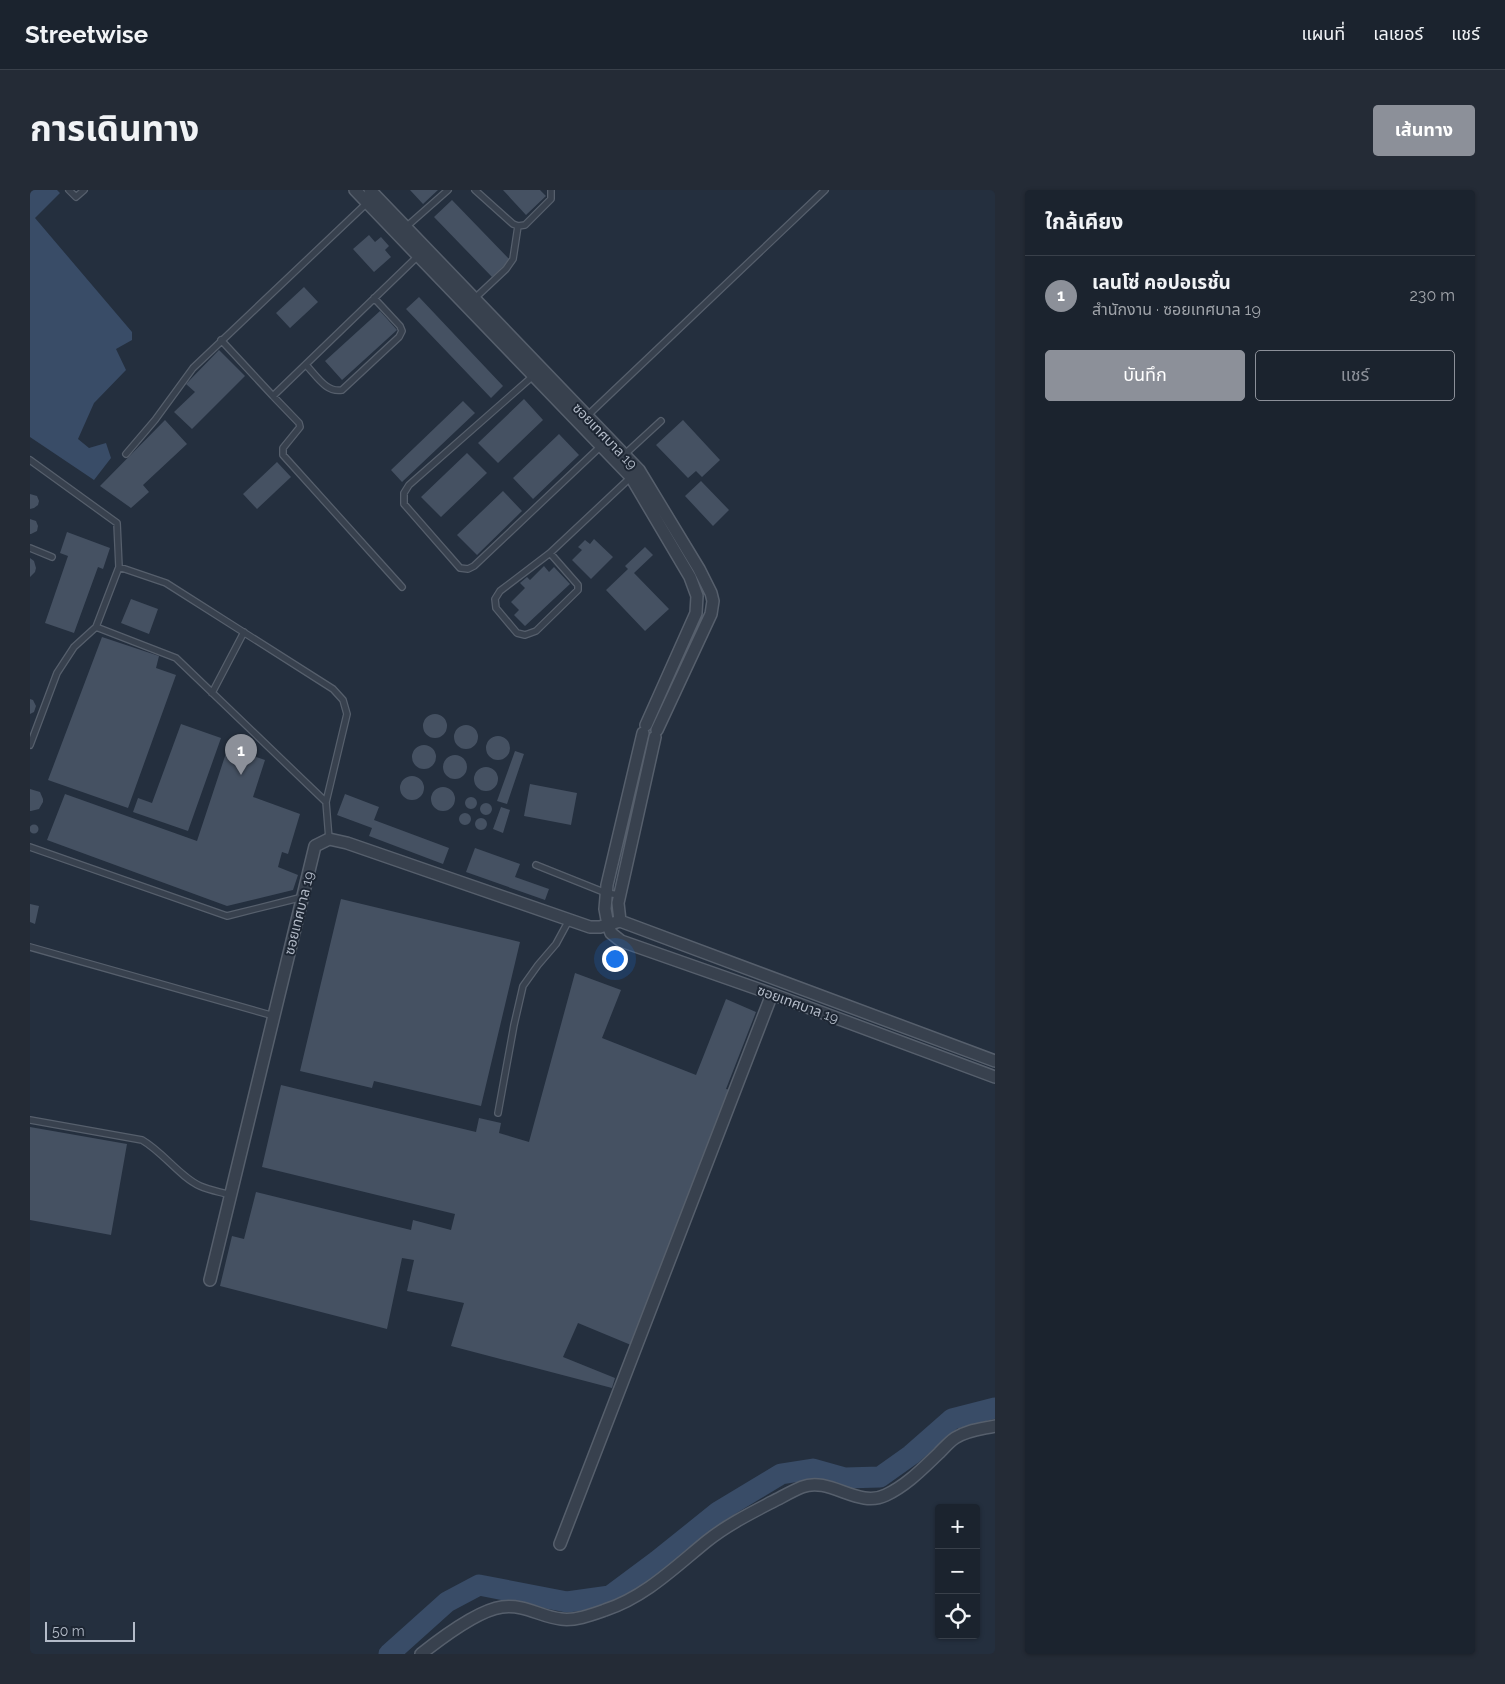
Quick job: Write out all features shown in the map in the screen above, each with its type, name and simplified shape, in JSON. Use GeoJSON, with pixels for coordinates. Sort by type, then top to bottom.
{"type":"FeatureCollection","features":[{"type":"Feature","properties":{"kind":"street","name":"ซอยเทศบาล 19"},"geometry":{"type":"LineString","coordinates":[[355,190],[371,196],[406,227],[422,252],[474,299],[583,420],[601,446],[635,474]]}},
{"type":"Feature","properties":{"kind":"street","name":"ซอยเทศบาล 19"},"geometry":{"type":"LineString","coordinates":[[371,196],[534,376],[624,455],[679,547],[711,593],[713,601],[706,628],[656,733],[618,903],[620,921],[995,1062]]}},
{"type":"Feature","properties":{"kind":"street","name":"ซอยเทศบาล 19"},"geometry":{"type":"LineString","coordinates":[[679,547],[697,596],[696,613],[644,729],[606,893],[605,909],[611,933],[621,941],[995,1076]]}},
{"type":"Feature","properties":{"kind":"street","name":"ซอยเทศบาล 19"},"geometry":{"type":"LineString","coordinates":[[210,1280],[316,846],[328,839]]}},
{"type":"Feature","properties":{"kind":"street"},"geometry":{"type":"LineString","coordinates":[[328,839],[347,842],[590,927],[600,927],[620,921]]}},
{"type":"Feature","properties":{"kind":"street"},"geometry":{"type":"LineString","coordinates":[[560,1544],[772,994]]}},
{"type":"Feature","properties":{"kind":"street"},"geometry":{"type":"LineString","coordinates":[[421,1654],[452,1631],[494,1609],[515,1607],[536,1611],[559,1619],[568,1619],[579,1618],[622,1604],[665,1578],[707,1541],[735,1521],[801,1487],[818,1484],[867,1499],[883,1497],[912,1480],[955,1438],[973,1430],[995,1426]]}},
{"type":"Feature","properties":{"kind":"lane"},"geometry":{"type":"LineString","coordinates":[[69,190],[76,197],[84,190]]}},
{"type":"Feature","properties":{"kind":"lane"},"geometry":{"type":"LineString","coordinates":[[406,227],[448,190]]}},
{"type":"Feature","properties":{"kind":"lane"},"geometry":{"type":"LineString","coordinates":[[475,190],[513,224],[518,226],[525,225],[551,199],[551,190]]}},
{"type":"Feature","properties":{"kind":"lane"},"geometry":{"type":"LineString","coordinates":[[583,420],[825,190]]}},
{"type":"Feature","properties":{"kind":"lane"},"geometry":{"type":"LineString","coordinates":[[126,454],[156,420],[193,368],[371,196]]}},
{"type":"Feature","properties":{"kind":"lane"},"geometry":{"type":"LineString","coordinates":[[474,299],[506,269],[513,259],[518,226]]}},
{"type":"Feature","properties":{"kind":"lane"},"geometry":{"type":"LineString","coordinates":[[273,396],[422,252]]}},
{"type":"Feature","properties":{"kind":"lane"},"geometry":{"type":"LineString","coordinates":[[306,365],[328,389],[335,392],[342,390],[399,337],[402,331],[400,326],[374,298]]}},
{"type":"Feature","properties":{"kind":"lane"},"geometry":{"type":"LineString","coordinates":[[221,340],[299,423],[300,427],[283,448],[283,455],[402,587]]}},
{"type":"Feature","properties":{"kind":"lane"},"geometry":{"type":"LineString","coordinates":[[534,376],[409,485],[404,493],[404,504],[460,568],[468,569],[474,566],[601,446]]}},
{"type":"Feature","properties":{"kind":"lane"},"geometry":{"type":"LineString","coordinates":[[624,455],[661,421]]}},
{"type":"Feature","properties":{"kind":"lane"},"geometry":{"type":"LineString","coordinates":[[30,460],[117,523],[120,567],[96,627],[74,647],[57,673],[30,745]]}},
{"type":"Feature","properties":{"kind":"lane"},"geometry":{"type":"LineString","coordinates":[[550,553],[575,580],[578,590],[536,632],[525,635],[517,633],[496,608],[494,599],[500,591],[550,553],[635,474]]}},
{"type":"Feature","properties":{"kind":"lane"},"geometry":{"type":"LineString","coordinates":[[30,548],[52,557]]}},
{"type":"Feature","properties":{"kind":"lane"},"geometry":{"type":"LineString","coordinates":[[120,567],[166,583],[333,689],[342,700],[347,714],[326,802],[328,839]]}},
{"type":"Feature","properties":{"kind":"lane"},"geometry":{"type":"LineString","coordinates":[[96,627],[176,658],[326,802]]}},
{"type":"Feature","properties":{"kind":"lane"},"geometry":{"type":"LineString","coordinates":[[212,693],[244,632]]}},
{"type":"Feature","properties":{"kind":"lane"},"geometry":{"type":"LineString","coordinates":[[30,847],[227,916],[303,897]]}},
{"type":"Feature","properties":{"kind":"lane"},"geometry":{"type":"LineString","coordinates":[[536,865],[606,893],[620,895]]}},
{"type":"Feature","properties":{"kind":"lane"},"geometry":{"type":"LineString","coordinates":[[498,1113],[523,986],[556,944],[569,920]]}},
{"type":"Feature","properties":{"kind":"lane"},"geometry":{"type":"LineString","coordinates":[[30,948],[274,1016]]}},
{"type":"Feature","properties":{"kind":"lane"},"geometry":{"type":"LineString","coordinates":[[30,1120],[142,1140],[154,1147],[201,1187],[230,1195]]}},
{"type":"Feature","properties":{"kind":"water"},"geometry":{"type":"Polygon","coordinates":[[[30,190],[57,190],[60,193],[35,218],[132,332],[132,340],[116,349],[126,370],[94,403],[78,439],[89,448],[106,443],[111,458],[94,480],[30,437],[30,190]]]}},
{"type":"Feature","properties":{"kind":"building"},"geometry":{"type":"Polygon","coordinates":[[[410,190],[438,190],[423,204],[410,190]]]}},
{"type":"Feature","properties":{"kind":"building"},"geometry":{"type":"Polygon","coordinates":[[[503,190],[540,190],[546,196],[526,215],[503,190]]]}},
{"type":"Feature","properties":{"kind":"building"},"geometry":{"type":"Polygon","coordinates":[[[452,200],[510,260],[492,277],[434,217],[452,200]]]}},
{"type":"Feature","properties":{"kind":"building"},"geometry":{"type":"Polygon","coordinates":[[[369,235],[375,242],[381,237],[389,246],[385,250],[391,257],[374,272],[353,249],[369,235]]]}},
{"type":"Feature","properties":{"kind":"building"},"geometry":{"type":"Polygon","coordinates":[[[304,287],[318,302],[290,328],[276,313],[304,287]]]}},
{"type":"Feature","properties":{"kind":"building"},"geometry":{"type":"Polygon","coordinates":[[[419,297],[503,386],[491,398],[406,309],[419,297]]]}},
{"type":"Feature","properties":{"kind":"building"},"geometry":{"type":"Polygon","coordinates":[[[380,311],[397,330],[342,380],[325,361],[380,311]]]}},
{"type":"Feature","properties":{"kind":"building"},"geometry":{"type":"Polygon","coordinates":[[[219,350],[245,376],[192,429],[174,412],[195,392],[186,384],[219,350]]]}},
{"type":"Feature","properties":{"kind":"building"},"geometry":{"type":"Polygon","coordinates":[[[524,399],[543,420],[498,463],[478,443],[524,399]]]}},
{"type":"Feature","properties":{"kind":"building"},"geometry":{"type":"Polygon","coordinates":[[[463,401],[475,413],[402,482],[391,470],[463,401]]]}},
{"type":"Feature","properties":{"kind":"building"},"geometry":{"type":"Polygon","coordinates":[[[165,420],[187,444],[143,485],[149,492],[131,508],[100,486],[165,420]]]}},
{"type":"Feature","properties":{"kind":"building"},"geometry":{"type":"Polygon","coordinates":[[[683,420],[720,460],[702,477],[696,471],[688,478],[656,445],[683,420]]]}},
{"type":"Feature","properties":{"kind":"building"},"geometry":{"type":"Polygon","coordinates":[[[559,434],[579,455],[533,499],[513,478],[559,434]]]}},
{"type":"Feature","properties":{"kind":"building"},"geometry":{"type":"Polygon","coordinates":[[[467,453],[487,473],[441,517],[421,497],[467,453]]]}},
{"type":"Feature","properties":{"kind":"building"},"geometry":{"type":"Polygon","coordinates":[[[277,462],[291,477],[257,509],[243,494],[277,462]]]}},
{"type":"Feature","properties":{"kind":"building"},"geometry":{"type":"Polygon","coordinates":[[[701,481],[729,510],[713,526],[685,496],[701,481]]]}},
{"type":"Feature","properties":{"kind":"building"},"geometry":{"type":"Polygon","coordinates":[[[503,491],[522,511],[477,555],[457,535],[503,491]]]}},
{"type":"Feature","properties":{"kind":"building"},"geometry":{"type":"Polygon","coordinates":[[[30,494],[37,496],[39,501],[38,505],[30,509],[30,494]]]}},
{"type":"Feature","properties":{"kind":"building"},"geometry":{"type":"Polygon","coordinates":[[[30,519],[36,521],[38,526],[37,531],[31,534],[30,534],[30,519]]]}},
{"type":"Feature","properties":{"kind":"building"},"geometry":{"type":"Polygon","coordinates":[[[67,532],[110,548],[103,569],[98,567],[74,633],[45,623],[68,556],[60,553],[67,532]]]}},
{"type":"Feature","properties":{"kind":"building"},"geometry":{"type":"Polygon","coordinates":[[[594,539],[613,557],[591,579],[572,560],[582,550],[578,547],[585,540],[590,544],[594,539]]]}},
{"type":"Feature","properties":{"kind":"building"},"geometry":{"type":"Polygon","coordinates":[[[645,547],[653,555],[634,573],[669,609],[645,631],[606,590],[628,569],[625,566],[645,547]]]}},
{"type":"Feature","properties":{"kind":"building"},"geometry":{"type":"Polygon","coordinates":[[[30,558],[34,561],[36,568],[30,577],[30,558]]]}},
{"type":"Feature","properties":{"kind":"building"},"geometry":{"type":"Polygon","coordinates":[[[544,566],[549,572],[554,567],[570,584],[525,626],[514,615],[519,610],[511,602],[525,588],[520,583],[527,577],[530,580],[544,566]]]}},
{"type":"Feature","properties":{"kind":"building"},"geometry":{"type":"Polygon","coordinates":[[[131,599],[158,609],[149,634],[121,623],[131,599]]]}},
{"type":"Feature","properties":{"kind":"building"},"geometry":{"type":"Polygon","coordinates":[[[102,637],[159,656],[156,668],[176,675],[128,808],[48,780],[102,637]]]}},
{"type":"Feature","properties":{"kind":"building"},"geometry":{"type":"Polygon","coordinates":[[[30,699],[33,700],[36,706],[34,712],[30,714],[30,699]]]}},
{"type":"Feature","properties":{"kind":"building"},"geometry":{"type":"Polygon","coordinates":[[[435,714],[443,718],[447,726],[443,734],[435,738],[427,734],[423,726],[427,718],[435,714]]]}},
{"type":"Feature","properties":{"kind":"building"},"geometry":{"type":"Polygon","coordinates":[[[181,724],[221,738],[188,831],[133,812],[138,798],[152,803],[181,724]]]}},
{"type":"Feature","properties":{"kind":"building"},"geometry":{"type":"Polygon","coordinates":[[[466,725],[474,729],[478,737],[474,745],[466,749],[458,745],[454,737],[458,729],[466,725]]]}},
{"type":"Feature","properties":{"kind":"building"},"geometry":{"type":"Polygon","coordinates":[[[498,736],[506,740],[510,748],[506,756],[498,760],[490,756],[486,748],[490,740],[498,736]]]}},
{"type":"Feature","properties":{"kind":"building"},"geometry":{"type":"Polygon","coordinates":[[[424,745],[432,749],[436,757],[432,765],[424,769],[416,765],[412,757],[416,749],[424,745]]]}},
{"type":"Feature","properties":{"kind":"building"},"geometry":{"type":"Polygon","coordinates":[[[228,747],[265,760],[253,797],[300,814],[288,854],[282,852],[278,867],[298,875],[293,890],[227,906],[47,840],[65,794],[197,841],[228,747]]]}},
{"type":"Feature","properties":{"kind":"building"},"geometry":{"type":"Polygon","coordinates":[[[515,751],[524,754],[507,804],[497,801],[515,751]]]}},
{"type":"Feature","properties":{"kind":"building"},"geometry":{"type":"Polygon","coordinates":[[[455,755],[463,759],[467,767],[463,775],[455,779],[447,775],[443,767],[447,759],[455,755]]]}},
{"type":"Feature","properties":{"kind":"building"},"geometry":{"type":"Polygon","coordinates":[[[486,767],[494,771],[498,779],[494,787],[486,791],[478,787],[474,779],[478,771],[486,767]]]}},
{"type":"Feature","properties":{"kind":"building"},"geometry":{"type":"Polygon","coordinates":[[[412,776],[420,780],[424,788],[420,796],[412,800],[404,796],[400,788],[404,780],[412,776]]]}},
{"type":"Feature","properties":{"kind":"building"},"geometry":{"type":"Polygon","coordinates":[[[530,784],[577,793],[571,825],[524,816],[530,784]]]}},
{"type":"Feature","properties":{"kind":"building"},"geometry":{"type":"Polygon","coordinates":[[[443,787],[451,791],[455,799],[451,807],[443,811],[435,807],[431,799],[435,791],[443,787]]]}},
{"type":"Feature","properties":{"kind":"building"},"geometry":{"type":"Polygon","coordinates":[[[30,789],[40,792],[43,799],[39,809],[31,811],[30,811],[30,789]]]}},
{"type":"Feature","properties":{"kind":"building"},"geometry":{"type":"Polygon","coordinates":[[[345,794],[379,807],[374,820],[449,848],[443,864],[369,836],[372,828],[337,815],[345,794]]]}},
{"type":"Feature","properties":{"kind":"building"},"geometry":{"type":"Polygon","coordinates":[[[471,797],[477,803],[471,809],[465,803],[471,797]]]}},
{"type":"Feature","properties":{"kind":"building"},"geometry":{"type":"Polygon","coordinates":[[[486,803],[492,809],[486,815],[480,809],[486,803]]]}},
{"type":"Feature","properties":{"kind":"building"},"geometry":{"type":"Polygon","coordinates":[[[501,807],[510,810],[503,833],[493,829],[501,807]]]}},
{"type":"Feature","properties":{"kind":"building"},"geometry":{"type":"Polygon","coordinates":[[[465,813],[471,819],[465,825],[459,819],[465,813]]]}},
{"type":"Feature","properties":{"kind":"building"},"geometry":{"type":"Polygon","coordinates":[[[481,818],[487,824],[481,830],[475,824],[481,818]]]}},
{"type":"Feature","properties":{"kind":"building"},"geometry":{"type":"Polygon","coordinates":[[[34,824],[39,829],[34,834],[29,829],[34,824]]]}},
{"type":"Feature","properties":{"kind":"building"},"geometry":{"type":"Polygon","coordinates":[[[475,848],[520,864],[515,877],[549,889],[545,900],[466,872],[475,848]]]}},
{"type":"Feature","properties":{"kind":"building"},"geometry":{"type":"Polygon","coordinates":[[[341,899],[520,942],[481,1106],[374,1081],[372,1088],[300,1071],[341,899]]]}},
{"type":"Feature","properties":{"kind":"building"},"geometry":{"type":"Polygon","coordinates":[[[30,904],[39,906],[35,924],[30,922],[30,904]]]}},
{"type":"Feature","properties":{"kind":"building"},"geometry":{"type":"Polygon","coordinates":[[[575,973],[621,990],[602,1038],[696,1075],[726,999],[756,1012],[726,1089],[731,1090],[631,1345],[578,1323],[563,1357],[615,1378],[612,1388],[451,1346],[464,1303],[407,1291],[414,1260],[402,1258],[387,1329],[220,1286],[232,1236],[244,1239],[256,1192],[411,1230],[413,1220],[451,1230],[455,1214],[262,1167],[281,1085],[476,1132],[479,1118],[501,1123],[499,1133],[529,1142],[575,973]]]}},
{"type":"Feature","properties":{"kind":"building"},"geometry":{"type":"Polygon","coordinates":[[[30,1127],[127,1144],[111,1235],[30,1220],[30,1127]]]}},
{"type":"Feature","properties":{"kind":"waterway"},"geometry":{"type":"LineString","coordinates":[[389,1654],[447,1602],[479,1585],[567,1602],[610,1596],[718,1512],[781,1474],[813,1469],[845,1478],[880,1477],[911,1455],[952,1419],[995,1408]]}},
{"type":"Feature","properties":{"kind":"place","name":"เลนโซ่ คอปอเรชั่น"},"geometry":{"type":"Point","coordinates":[241,775]}}]}
